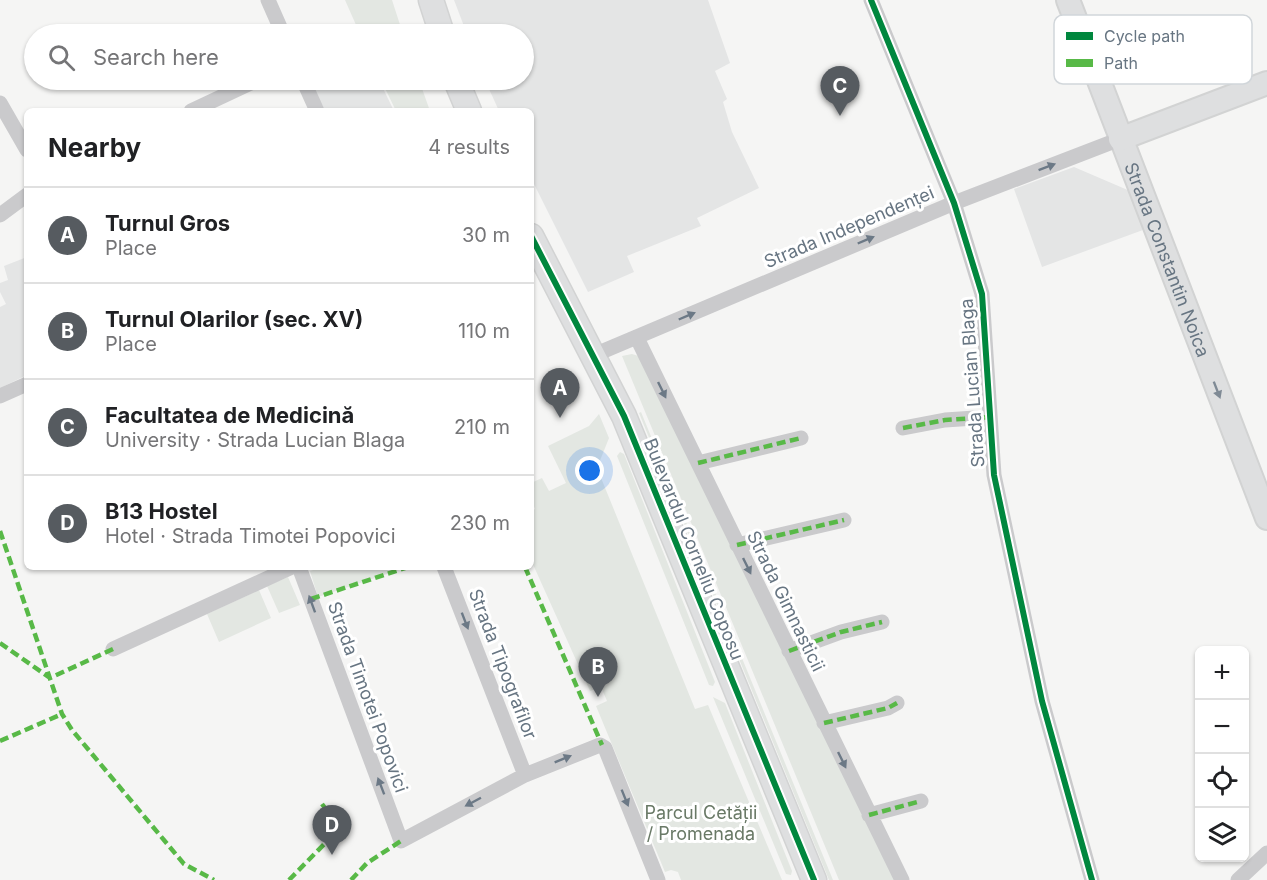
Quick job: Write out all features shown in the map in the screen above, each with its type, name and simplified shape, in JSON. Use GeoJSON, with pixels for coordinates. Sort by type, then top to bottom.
{"type":"FeatureCollection","features":[{"type":"Feature","properties":{"kind":"main road"},"geometry":{"type":"LineString","coordinates":[[431,0],[439,24]]}},
{"type":"Feature","properties":{"kind":"main road","name":"Strada Constantin Noica"},"geometry":{"type":"LineString","coordinates":[[1068,0],[1074,15]]}},
{"type":"Feature","properties":{"kind":"main road"},"geometry":{"type":"LineString","coordinates":[[1120,139],[1267,83]]}},
{"type":"Feature","properties":{"kind":"main road","name":"Strada Constantin Noica"},"geometry":{"type":"LineString","coordinates":[[1099,84],[1267,518]]}},
{"type":"Feature","properties":{"kind":"main road","name":"Bulevardul Corneliu Coposu"},"geometry":{"type":"LineString","coordinates":[[534,242],[594,355],[629,428],[814,880]]}},
{"type":"Feature","properties":{"kind":"street"},"geometry":{"type":"LineString","coordinates":[[268,0],[279,24]]}},
{"type":"Feature","properties":{"kind":"street","name":"Strada Lucian Blaga"},"geometry":{"type":"LineString","coordinates":[[871,0],[954,203],[982,294],[994,476],[1042,701],[1092,880]]}},
{"type":"Feature","properties":{"kind":"street"},"geometry":{"type":"LineString","coordinates":[[197,108],[236,90]]}},
{"type":"Feature","properties":{"kind":"street"},"geometry":{"type":"LineString","coordinates":[[308,90],[316,108]]}},
{"type":"Feature","properties":{"kind":"street"},"geometry":{"type":"LineString","coordinates":[[0,103],[24,145]]}},
{"type":"Feature","properties":{"kind":"street","name":"Strada Independenței"},"geometry":{"type":"LineString","coordinates":[[594,355],[954,203],[1120,139]]}},
{"type":"Feature","properties":{"kind":"street"},"geometry":{"type":"LineString","coordinates":[[0,215],[24,197]]}},
{"type":"Feature","properties":{"kind":"street","name":"Strada Gimnasticii"},"geometry":{"type":"LineString","coordinates":[[637,338],[902,880]]}},
{"type":"Feature","properties":{"kind":"street"},"geometry":{"type":"LineString","coordinates":[[0,396],[24,385]]}},
{"type":"Feature","properties":{"kind":"street"},"geometry":{"type":"LineString","coordinates":[[903,428],[945,420],[990,417]]}},
{"type":"Feature","properties":{"kind":"street"},"geometry":{"type":"LineString","coordinates":[[698,463],[801,438]]}},
{"type":"Feature","properties":{"kind":"street"},"geometry":{"type":"LineString","coordinates":[[737,544],[844,520]]}},
{"type":"Feature","properties":{"kind":"street"},"geometry":{"type":"LineString","coordinates":[[113,649],[285,570]]}},
{"type":"Feature","properties":{"kind":"street","name":"Strada Timotei Popovici"},"geometry":{"type":"LineString","coordinates":[[300,570],[401,841],[525,775]]}},
{"type":"Feature","properties":{"kind":"street","name":"Strada Tipografilor"},"geometry":{"type":"LineString","coordinates":[[445,570],[525,775]]}},
{"type":"Feature","properties":{"kind":"street"},"geometry":{"type":"LineString","coordinates":[[789,651],[841,632],[882,621]]}},
{"type":"Feature","properties":{"kind":"street"},"geometry":{"type":"LineString","coordinates":[[824,723],[888,708],[897,703]]}},
{"type":"Feature","properties":{"kind":"street"},"geometry":{"type":"LineString","coordinates":[[525,775],[602,745],[658,880]]}},
{"type":"Feature","properties":{"kind":"street"},"geometry":{"type":"LineString","coordinates":[[869,815],[921,801]]}},
{"type":"Feature","properties":{"kind":"street"},"geometry":{"type":"LineString","coordinates":[[1238,880],[1267,853]]}},
{"type":"Feature","properties":{"kind":"shaded area"},"geometry":{"type":"Polygon","coordinates":[[[454,0],[708,0],[730,63],[715,71],[727,99],[723,102],[732,132],[759,188],[697,218],[701,226],[627,256],[634,272],[588,292],[534,184],[534,108],[498,108],[490,90],[534,90],[534,24],[463,24],[454,0]]]}},
{"type":"Feature","properties":{"kind":"shaded area"},"geometry":{"type":"Polygon","coordinates":[[[315,90],[384,90],[393,108],[324,108],[315,90]]]}},
{"type":"Feature","properties":{"kind":"shaded area"},"geometry":{"type":"Polygon","coordinates":[[[1074,167],[1130,191],[1143,230],[1042,267],[1014,189],[1074,167]]]}},
{"type":"Feature","properties":{"kind":"shaded area"},"geometry":{"type":"Polygon","coordinates":[[[24,258],[24,376],[0,388],[0,307],[6,304],[0,292],[0,283],[8,280],[4,266],[24,258]]]}},
{"type":"Feature","properties":{"kind":"green space"},"geometry":{"type":"Polygon","coordinates":[[[345,0],[392,0],[400,24],[356,24],[345,0]]]}},
{"type":"Feature","properties":{"kind":"green space"},"geometry":{"type":"Polygon","coordinates":[[[386,90],[423,90],[429,108],[395,108],[386,90]]]}},
{"type":"Feature","properties":{"kind":"green space"},"geometry":{"type":"Polygon","coordinates":[[[632,354],[642,357],[897,880],[839,880],[622,356],[632,354]]]}},
{"type":"Feature","properties":{"kind":"green space"},"geometry":{"type":"Polygon","coordinates":[[[641,412],[833,880],[829,880],[639,413],[641,412]]]}},
{"type":"Feature","properties":{"kind":"green space","name":"Parcul Cetății / Promenada"},"geometry":{"type":"Polygon","coordinates":[[[599,414],[609,438],[597,468],[695,709],[708,705],[782,880],[681,880],[678,872],[671,870],[665,872],[596,706],[607,701],[601,687],[590,691],[534,567],[534,482],[542,478],[549,491],[566,483],[548,446],[589,426],[599,414]]]}},
{"type":"Feature","properties":{"kind":"green space"},"geometry":{"type":"Polygon","coordinates":[[[620,452],[624,454],[715,682],[713,686],[709,685],[617,456],[620,452]]]}},
{"type":"Feature","properties":{"kind":"green space"},"geometry":{"type":"Polygon","coordinates":[[[313,570],[399,570],[318,597],[310,571],[313,570]]]}},
{"type":"Feature","properties":{"kind":"green space"},"geometry":{"type":"Polygon","coordinates":[[[288,577],[300,605],[279,613],[267,586],[288,577]]]}},
{"type":"Feature","properties":{"kind":"green space"},"geometry":{"type":"Polygon","coordinates":[[[259,590],[271,618],[219,642],[207,614],[259,590]]]}},
{"type":"Feature","properties":{"kind":"green space"},"geometry":{"type":"Polygon","coordinates":[[[713,697],[725,703],[792,871],[791,875],[786,874],[713,697]]]}},
{"type":"Feature","properties":{"kind":"marked path"},"geometry":{"type":"LineString","coordinates":[[903,428],[945,420],[990,417]]}},
{"type":"Feature","properties":{"kind":"marked path"},"geometry":{"type":"LineString","coordinates":[[698,463],[801,438]]}},
{"type":"Feature","properties":{"kind":"marked path"},"geometry":{"type":"LineString","coordinates":[[737,545],[844,520]]}},
{"type":"Feature","properties":{"kind":"marked path"},"geometry":{"type":"LineString","coordinates":[[0,531],[62,714],[72,730],[184,864],[214,880]]}},
{"type":"Feature","properties":{"kind":"marked path"},"geometry":{"type":"LineString","coordinates":[[311,599],[399,570]]}},
{"type":"Feature","properties":{"kind":"marked path"},"geometry":{"type":"LineString","coordinates":[[526,570],[602,745]]}},
{"type":"Feature","properties":{"kind":"marked path"},"geometry":{"type":"LineString","coordinates":[[789,651],[841,632],[882,622]]}},
{"type":"Feature","properties":{"kind":"marked path"},"geometry":{"type":"LineString","coordinates":[[0,643],[50,678],[113,649]]}},
{"type":"Feature","properties":{"kind":"marked path"},"geometry":{"type":"LineString","coordinates":[[824,723],[888,708],[897,703]]}},
{"type":"Feature","properties":{"kind":"marked path"},"geometry":{"type":"LineString","coordinates":[[0,741],[62,714]]}},
{"type":"Feature","properties":{"kind":"marked path"},"geometry":{"type":"LineString","coordinates":[[869,815],[921,801]]}},
{"type":"Feature","properties":{"kind":"marked path"},"geometry":{"type":"LineString","coordinates":[[289,880],[340,828],[322,804]]}},
{"type":"Feature","properties":{"kind":"marked path"},"geometry":{"type":"LineString","coordinates":[[351,880],[367,863],[401,841]]}},
{"type":"Feature","properties":{"kind":"cycle path"},"geometry":{"type":"LineString","coordinates":[[871,0],[954,203],[982,294],[994,475],[1042,701],[1092,880]]}},
{"type":"Feature","properties":{"kind":"cycle path"},"geometry":{"type":"LineString","coordinates":[[534,242],[624,416],[814,880]]}},
{"type":"Feature","properties":{"kind":"place","name":"Facultatea de Medicină"},"geometry":{"type":"Point","coordinates":[840,116]}},
{"type":"Feature","properties":{"kind":"place","name":"Turnul Gros"},"geometry":{"type":"Point","coordinates":[560,418]}},
{"type":"Feature","properties":{"kind":"place","name":"Turnul Olarilor (sec. XV)"},"geometry":{"type":"Point","coordinates":[598,697]}},
{"type":"Feature","properties":{"kind":"place","name":"B13 Hostel"},"geometry":{"type":"Point","coordinates":[332,855]}}]}
